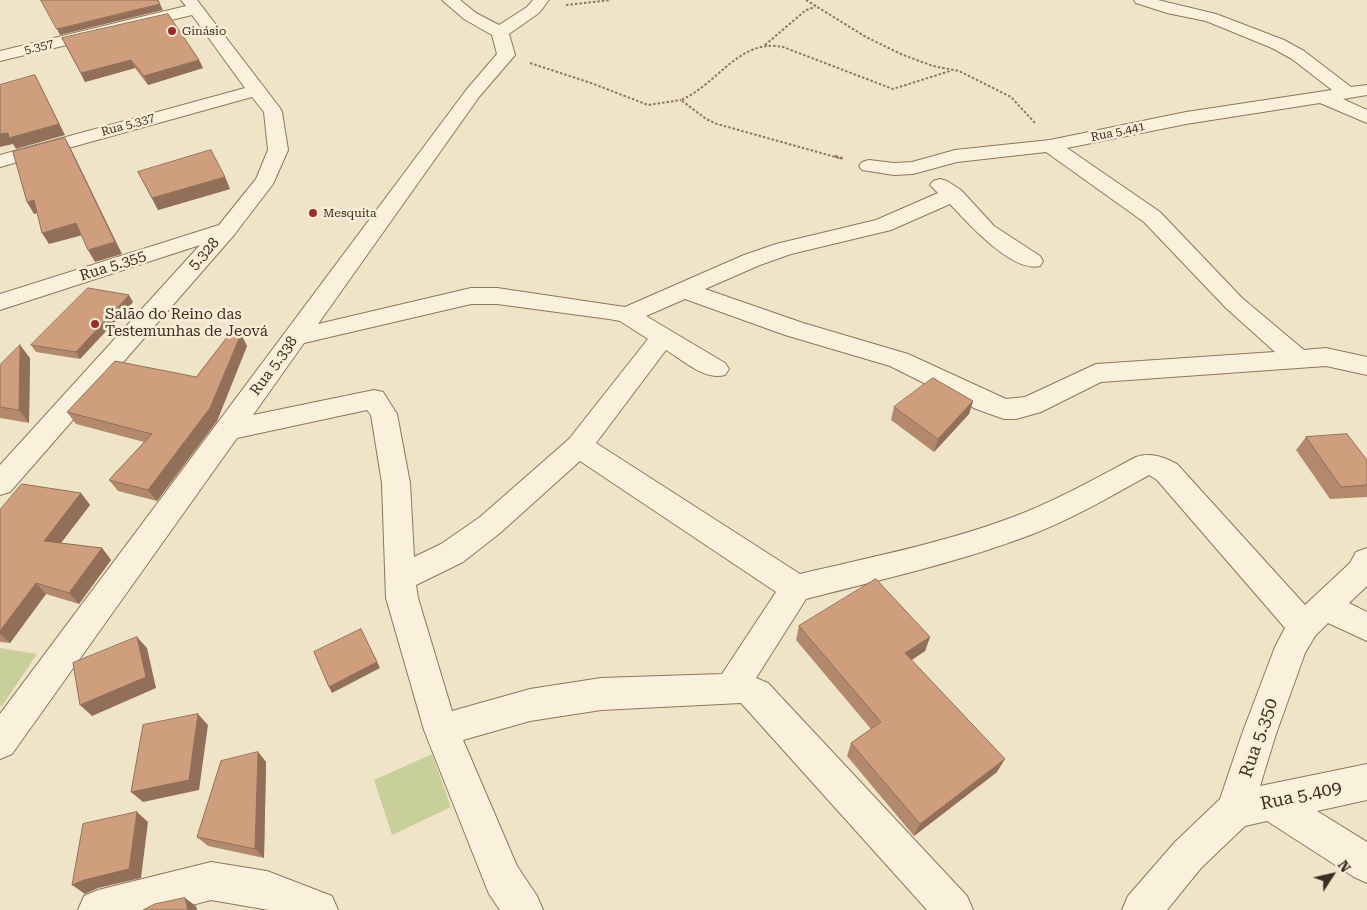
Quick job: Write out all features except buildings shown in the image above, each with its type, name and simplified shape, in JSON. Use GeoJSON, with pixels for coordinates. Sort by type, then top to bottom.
{"type":"FeatureCollection","features":[{"type":"Feature","properties":{"kind":"street"},"geometry":{"type":"LineString","coordinates":[[450,0],[503,43]]}},
{"type":"Feature","properties":{"kind":"street"},"geometry":{"type":"LineString","coordinates":[[1142,0],[1173,10],[1210,17],[1278,44],[1298,55],[1347,92]]}},
{"type":"Feature","properties":{"kind":"street","name":"5.357"},"geometry":{"type":"LineString","coordinates":[[0,56],[192,4]]}},
{"type":"Feature","properties":{"kind":"street","name":"5.328"},"geometry":{"type":"LineString","coordinates":[[0,484],[226,230],[266,180],[278,150],[273,112],[192,4]]}},
{"type":"Feature","properties":{"kind":"street","name":"Rua 5.338"},"geometry":{"type":"LineString","coordinates":[[0,742],[473,93],[503,43],[538,4]]}},
{"type":"Feature","properties":{"kind":"street","name":"Rua 5.337"},"geometry":{"type":"LineString","coordinates":[[0,161],[257,90]]}},
{"type":"Feature","properties":{"kind":"street","name":"Rua 5.441"},"geometry":{"type":"LineString","coordinates":[[869,166],[894,169],[913,168],[954,156],[1059,144],[1186,118],[1367,90]]}},
{"type":"Feature","properties":{"kind":"street"},"geometry":{"type":"LineString","coordinates":[[1320,96],[1367,117]]}},
{"type":"Feature","properties":{"kind":"street"},"geometry":{"type":"LineString","coordinates":[[1059,144],[1152,218],[1234,303],[1298,358]]}},
{"type":"Feature","properties":{"kind":"street"},"geometry":{"type":"LineString","coordinates":[[913,168],[954,194],[981,225],[1002,244],[1032,261]]}},
{"type":"Feature","properties":{"kind":"street"},"geometry":{"type":"LineString","coordinates":[[627,315],[752,260],[784,249],[883,225],[954,194]]}},
{"type":"Feature","properties":{"kind":"street","name":"Rua 5.355"},"geometry":{"type":"LineString","coordinates":[[0,302],[226,230]]}},
{"type":"Feature","properties":{"kind":"street"},"geometry":{"type":"LineString","coordinates":[[684,290],[794,329],[899,360],[985,402],[1004,409],[1016,409],[1032,405],[1096,373],[1326,357],[1367,366]]}},
{"type":"Feature","properties":{"kind":"street"},"geometry":{"type":"LineString","coordinates":[[296,337],[471,296],[497,296],[609,310],[627,315],[716,369]]}},
{"type":"Feature","properties":{"kind":"street"},"geometry":{"type":"LineString","coordinates":[[400,578],[452,553],[490,525],[579,446],[662,337]]}},
{"type":"Feature","properties":{"kind":"street"},"geometry":{"type":"LineString","coordinates":[[228,430],[374,399],[384,414],[396,483],[402,598],[441,730],[503,880],[523,910]]}},
{"type":"Feature","properties":{"kind":"street"},"geometry":{"type":"LineString","coordinates":[[579,446],[796,588]]}},
{"type":"Feature","properties":{"kind":"street"},"geometry":{"type":"LineString","coordinates":[[731,688],[796,588],[954,548],[1018,527],[1055,512],[1146,464],[1157,466],[1167,472],[1314,616],[1367,628]]}},
{"type":"Feature","properties":{"kind":"street","name":"Rua 5.350"},"geometry":{"type":"LineString","coordinates":[[1142,910],[1188,855],[1235,810],[1258,734],[1291,647],[1314,616],[1361,572],[1367,561]]}},
{"type":"Feature","properties":{"kind":"street"},"geometry":{"type":"LineString","coordinates":[[441,730],[530,705],[602,694],[743,688],[756,694],[952,910]]}},
{"type":"Feature","properties":{"kind":"street","name":"Rua 5.409"},"geometry":{"type":"LineString","coordinates":[[1235,810],[1367,782]]}},
{"type":"Feature","properties":{"kind":"street"},"geometry":{"type":"LineString","coordinates":[[1270,802],[1367,864]]}},
{"type":"Feature","properties":{"kind":"street"},"geometry":{"type":"LineString","coordinates":[[98,910],[211,881],[267,890],[318,910]]}},
{"type":"Feature","properties":{"kind":"path"},"geometry":{"type":"LineString","coordinates":[[538,4],[610,0]]}},
{"type":"Feature","properties":{"kind":"path"},"geometry":{"type":"LineString","coordinates":[[806,0],[866,37],[903,55],[950,71]]}},
{"type":"Feature","properties":{"kind":"path"},"geometry":{"type":"LineString","coordinates":[[503,43],[591,83],[648,105],[691,97],[730,66],[737,56],[765,45],[806,10],[815,7]]}},
{"type":"Feature","properties":{"kind":"path"},"geometry":{"type":"LineString","coordinates":[[765,45],[783,47],[893,89],[950,71],[959,71],[1011,97],[1035,123],[1059,144]]}},
{"type":"Feature","properties":{"kind":"path"},"geometry":{"type":"LineString","coordinates":[[681,100],[706,119],[717,124],[869,166]]}},
{"type":"Feature","properties":{"kind":"green space"},"geometry":{"type":"Polygon","coordinates":[[[0,648],[37,654],[2,706],[0,705],[0,648]]]}},
{"type":"Feature","properties":{"kind":"green space"},"geometry":{"type":"Polygon","coordinates":[[[432,754],[451,807],[392,835],[374,780],[432,754]]]}},
{"type":"Feature","properties":{"kind":"place","name":"Ginásio"},"geometry":{"type":"Point","coordinates":[172,31]}},
{"type":"Feature","properties":{"kind":"place","name":"Mesquita"},"geometry":{"type":"Point","coordinates":[313,213]}},
{"type":"Feature","properties":{"kind":"place","name":"Salão do Reino das Testemunhas de Jeová"},"geometry":{"type":"Point","coordinates":[95,324]}}]}
